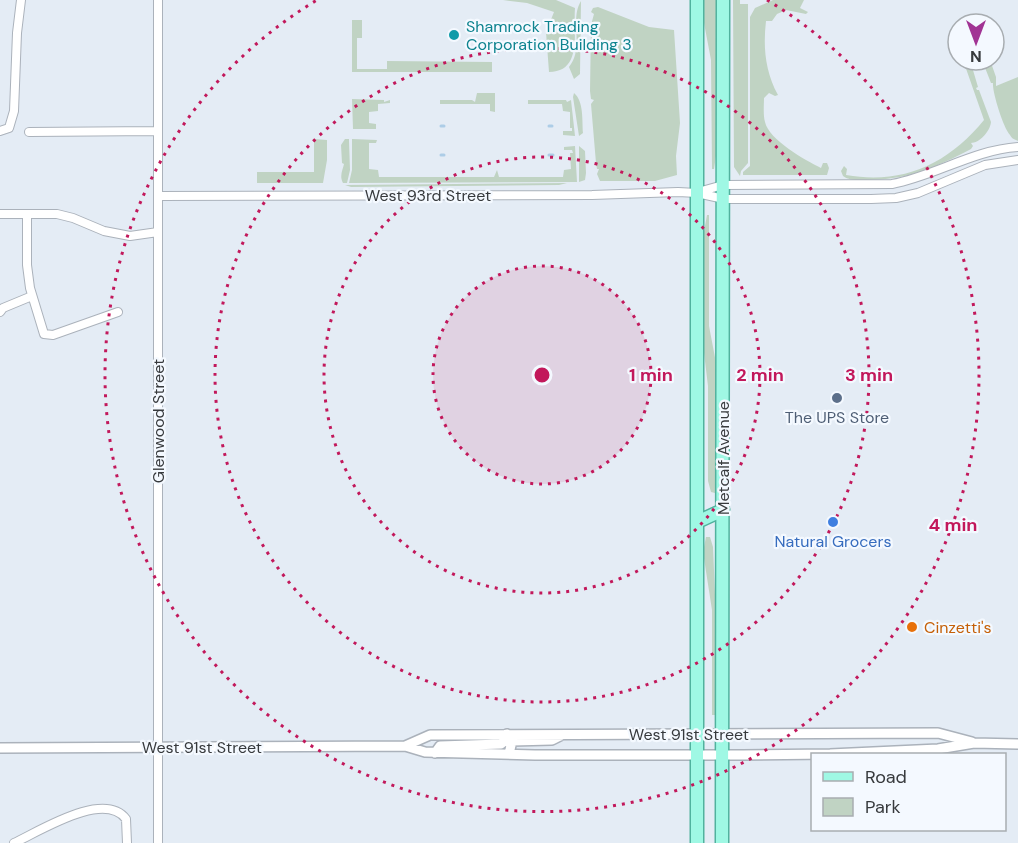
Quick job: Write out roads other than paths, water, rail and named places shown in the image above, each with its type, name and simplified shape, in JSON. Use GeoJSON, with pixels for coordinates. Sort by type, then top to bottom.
{"type":"FeatureCollection","features":[{"type":"Feature","properties":{"kind":"main road","name":"Metcalf Avenue"},"geometry":{"type":"LineString","coordinates":[[697,0],[697,843]]}},
{"type":"Feature","properties":{"kind":"main road","name":"Metcalf Avenue"},"geometry":{"type":"LineString","coordinates":[[722,843],[723,0]]}},
{"type":"Feature","properties":{"kind":"main road"},"geometry":{"type":"LineString","coordinates":[[697,522],[723,510]]}},
{"type":"Feature","properties":{"kind":"main road"},"geometry":{"type":"LineString","coordinates":[[697,522],[723,523]]}},
{"type":"Feature","properties":{"kind":"street"},"geometry":{"type":"LineString","coordinates":[[0,131],[9,128],[14,111],[17,33],[21,0]]}},
{"type":"Feature","properties":{"kind":"street","name":"Glenwood Street"},"geometry":{"type":"LineString","coordinates":[[158,0],[158,843]]}},
{"type":"Feature","properties":{"kind":"street"},"geometry":{"type":"LineString","coordinates":[[28,132],[158,131]]}},
{"type":"Feature","properties":{"kind":"street","name":"West 93rd Street"},"geometry":{"type":"LineString","coordinates":[[697,193],[723,185],[872,186],[892,184],[912,180],[981,153],[1018,147]]}},
{"type":"Feature","properties":{"kind":"street","name":"West 93rd Street"},"geometry":{"type":"LineString","coordinates":[[158,196],[697,193],[724,199],[896,198],[918,193],[985,165],[1018,160]]}},
{"type":"Feature","properties":{"kind":"street"},"geometry":{"type":"LineString","coordinates":[[0,214],[65,216],[119,235],[139,236],[158,232]]}},
{"type":"Feature","properties":{"kind":"street"},"geometry":{"type":"LineString","coordinates":[[27,214],[27,265],[32,296],[44,334],[53,335],[118,312]]}},
{"type":"Feature","properties":{"kind":"street"},"geometry":{"type":"LineString","coordinates":[[0,312],[3,308],[32,296]]}},
{"type":"Feature","properties":{"kind":"street"},"geometry":{"type":"LineString","coordinates":[[435,753],[440,746],[501,744],[506,740],[507,734]]}},
{"type":"Feature","properties":{"kind":"street","name":"West 91st Street"},"geometry":{"type":"LineString","coordinates":[[405,746],[430,735],[507,734],[938,734],[974,743]]}},
{"type":"Feature","properties":{"kind":"street"},"geometry":{"type":"LineString","coordinates":[[509,754],[512,741],[552,740],[564,734]]}},
{"type":"Feature","properties":{"kind":"street","name":"West 91st Street"},"geometry":{"type":"LineString","coordinates":[[855,753],[938,749],[974,743],[1018,744]]}},
{"type":"Feature","properties":{"kind":"street","name":"West 91st Street"},"geometry":{"type":"LineString","coordinates":[[0,748],[405,746],[435,753],[811,754]]}},
{"type":"Feature","properties":{"kind":"street"},"geometry":{"type":"LineString","coordinates":[[15,843],[78,813],[104,809],[118,812],[126,819],[128,843]]}},
{"type":"Feature","properties":{"kind":"place","name":"Shamrock Trading Corporation Building 3"},"geometry":{"type":"Point","coordinates":[454,35]}},
{"type":"Feature","properties":{"kind":"place","name":"The UPS Store"},"geometry":{"type":"Point","coordinates":[837,398]}},
{"type":"Feature","properties":{"kind":"place","name":"Natural Grocers"},"geometry":{"type":"Point","coordinates":[833,522]}},
{"type":"Feature","properties":{"kind":"place","name":"Cinzetti's"},"geometry":{"type":"Point","coordinates":[912,627]}}]}
